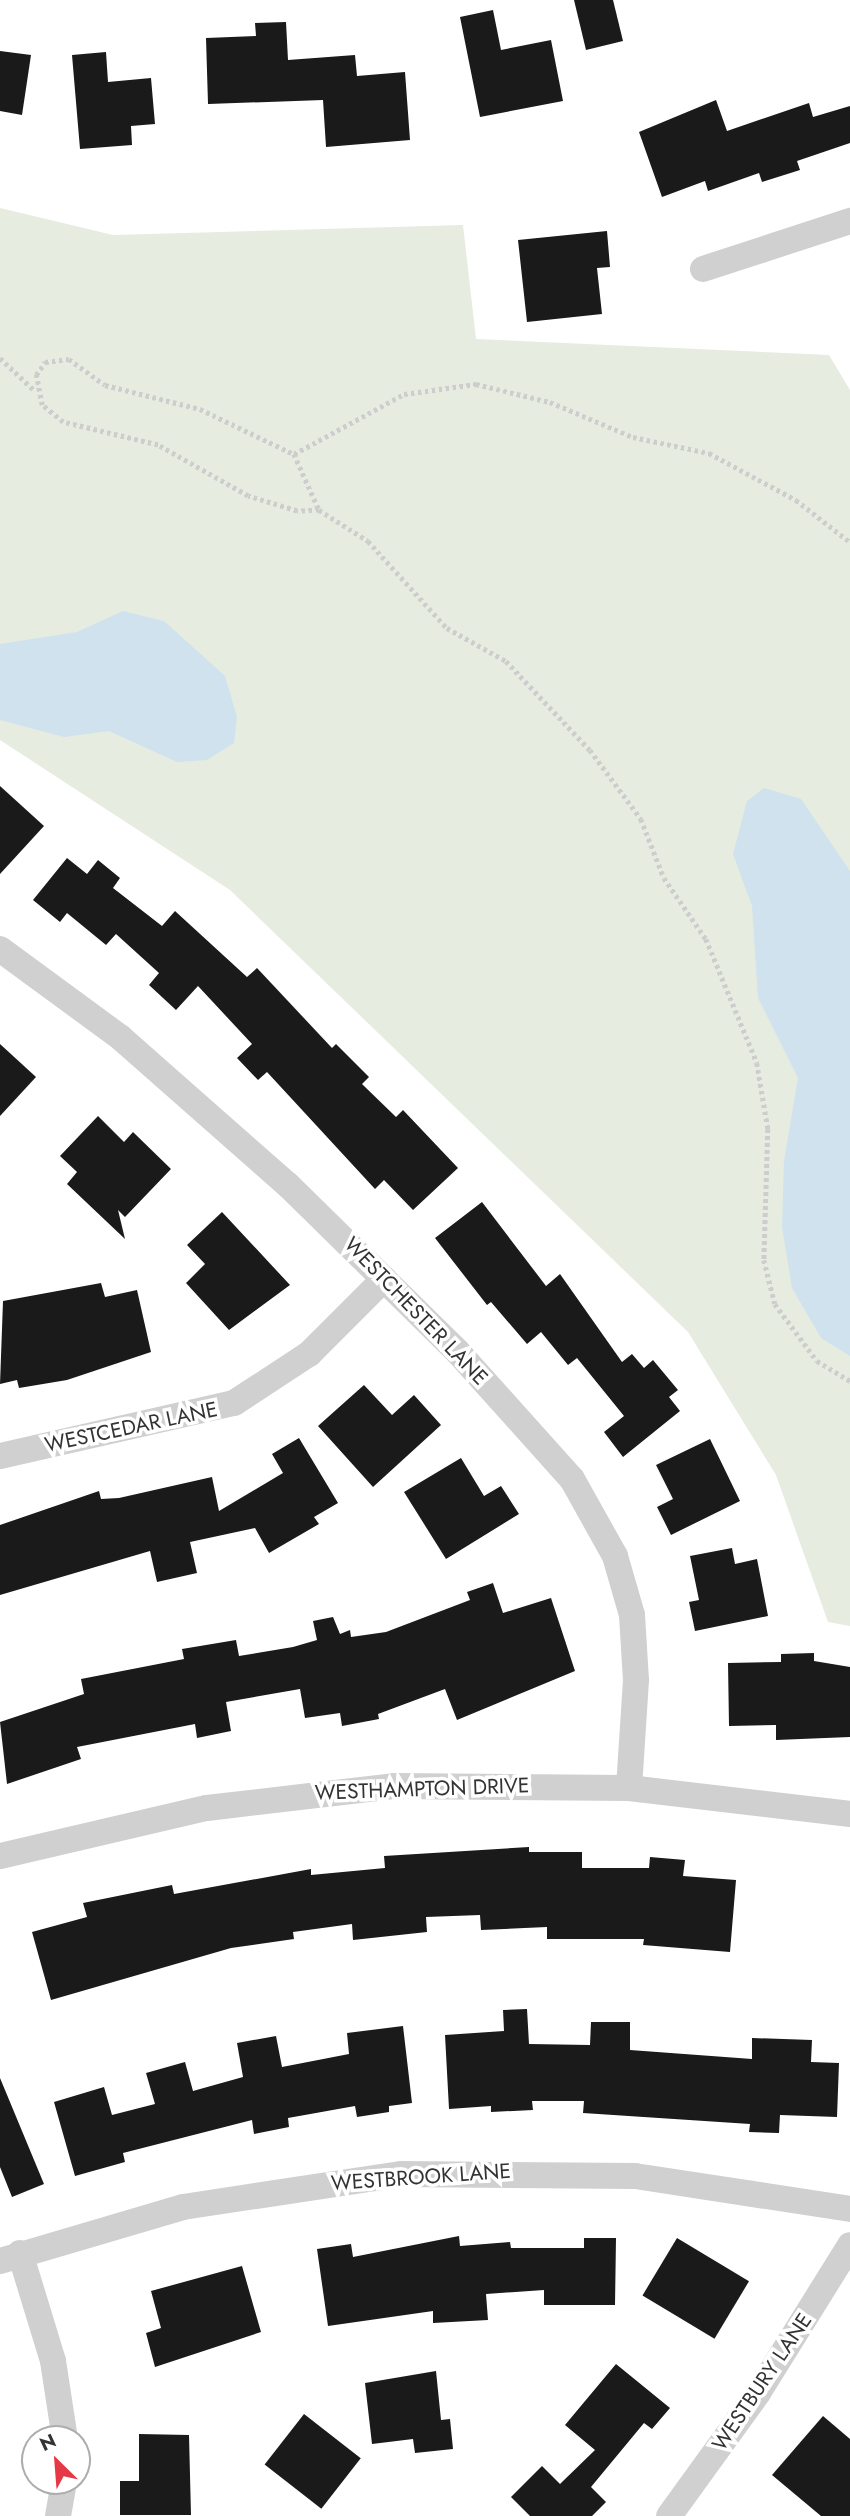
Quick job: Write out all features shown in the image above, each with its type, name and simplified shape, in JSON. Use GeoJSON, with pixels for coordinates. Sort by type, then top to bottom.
{"type":"FeatureCollection","features":[{"type":"Feature","properties":{"kind":"street"},"geometry":{"type":"LineString","coordinates":[[703,269],[850,220]]}},
{"type":"Feature","properties":{"kind":"street","name":"WESTCHESTER LANE"},"geometry":{"type":"LineString","coordinates":[[0,950],[171,1080],[384,1279],[554,1457],[602,1529],[624,1583],[636,1645],[629,1788]]}},
{"type":"Feature","properties":{"kind":"street","name":"WESTCEDAR LANE"},"geometry":{"type":"LineString","coordinates":[[0,1456],[234,1404],[309,1354],[384,1279]]}},
{"type":"Feature","properties":{"kind":"street","name":"WESTHAMPTON DRIVE"},"geometry":{"type":"LineString","coordinates":[[0,1856],[143,1820],[298,1795],[470,1783],[629,1788],[850,1814]]}},
{"type":"Feature","properties":{"kind":"street","name":"WESTBROOK LANE"},"geometry":{"type":"LineString","coordinates":[[10,2257],[209,2201],[401,2174],[635,2176],[850,2209]]}},
{"type":"Feature","properties":{"kind":"street","name":"WESTBURY LANE"},"geometry":{"type":"LineString","coordinates":[[669,2516],[758,2393],[850,2245]]}},
{"type":"Feature","properties":{"kind":"street"},"geometry":{"type":"LineString","coordinates":[[10,2257],[53,2361],[63,2425]]}},
{"type":"Feature","properties":{"kind":"street"},"geometry":{"type":"LineString","coordinates":[[58,2516],[62,2495]]}},
{"type":"Feature","properties":{"kind":"path"},"geometry":{"type":"LineString","coordinates":[[0,358],[37,392],[63,422],[158,445],[266,502],[319,510],[368,541],[447,628],[493,650],[535,688],[640,819],[664,878],[706,940],[764,1088],[768,1289],[817,1361],[850,1381]]}},
{"type":"Feature","properties":{"kind":"path"},"geometry":{"type":"LineString","coordinates":[[37,392],[36,375],[45,362],[69,359],[105,385],[200,410],[294,454],[319,510]]}},
{"type":"Feature","properties":{"kind":"path"},"geometry":{"type":"LineString","coordinates":[[294,454],[404,394],[476,384],[550,402],[633,437],[709,453],[796,500],[850,542]]}},
{"type":"Feature","properties":{"kind":"shaded area"},"geometry":{"type":"Polygon","coordinates":[[[0,208],[113,235],[463,225],[476,339],[829,355],[850,390],[850,1626],[828,1622],[776,1475],[688,1332],[230,890],[0,740],[0,208]]]}},
{"type":"Feature","properties":{"kind":"water"},"geometry":{"type":"Polygon","coordinates":[[[123,611],[164,621],[225,676],[237,717],[234,743],[207,760],[177,762],[109,731],[64,737],[0,720],[0,644],[77,632],[123,611]]]}},
{"type":"Feature","properties":{"kind":"water"},"geometry":{"type":"Polygon","coordinates":[[[764,788],[801,799],[850,871],[850,1356],[821,1338],[792,1288],[782,1227],[784,1161],[798,1078],[758,998],[752,906],[733,854],[747,801],[764,788]]]}},
{"type":"Feature","properties":{"kind":"building"},"geometry":{"type":"Polygon","coordinates":[[[574,0],[613,0],[623,41],[586,50],[574,0]]]}},
{"type":"Feature","properties":{"kind":"building"},"geometry":{"type":"Polygon","coordinates":[[[493,10],[501,50],[551,40],[563,101],[480,117],[460,17],[493,10]]]}},
{"type":"Feature","properties":{"kind":"building"},"geometry":{"type":"Polygon","coordinates":[[[286,22],[288,60],[355,55],[357,76],[405,72],[410,140],[326,147],[323,100],[208,104],[206,38],[256,36],[255,23],[286,22]]]}},
{"type":"Feature","properties":{"kind":"building"},"geometry":{"type":"Polygon","coordinates":[[[0,51],[31,55],[22,115],[0,111],[0,51]]]}},
{"type":"Feature","properties":{"kind":"building"},"geometry":{"type":"Polygon","coordinates":[[[106,52],[108,82],[151,78],[155,124],[131,126],[132,145],[80,149],[72,55],[106,52]]]}},
{"type":"Feature","properties":{"kind":"building"},"geometry":{"type":"Polygon","coordinates":[[[716,100],[727,131],[809,103],[813,117],[850,106],[850,143],[797,161],[800,170],[762,182],[759,173],[708,191],[705,181],[662,197],[639,132],[716,100]]]}},
{"type":"Feature","properties":{"kind":"building"},"geometry":{"type":"Polygon","coordinates":[[[607,231],[610,267],[597,268],[602,314],[527,322],[518,240],[607,231]]]}},
{"type":"Feature","properties":{"kind":"building"},"geometry":{"type":"Polygon","coordinates":[[[0,786],[44,826],[0,874],[0,786]]]}},
{"type":"Feature","properties":{"kind":"building"},"geometry":{"type":"Polygon","coordinates":[[[67,858],[87,874],[98,860],[120,878],[113,888],[162,926],[175,911],[247,977],[257,968],[332,1048],[336,1044],[369,1077],[362,1084],[396,1117],[403,1110],[458,1168],[413,1210],[384,1180],[375,1189],[267,1072],[258,1080],[237,1058],[252,1044],[198,986],[176,1010],[149,985],[159,973],[116,934],[106,945],[67,913],[60,922],[33,900],[67,858]]]}},
{"type":"Feature","properties":{"kind":"building"},"geometry":{"type":"Polygon","coordinates":[[[0,1044],[36,1077],[0,1116],[0,1044]]]}},
{"type":"Feature","properties":{"kind":"building"},"geometry":{"type":"Polygon","coordinates":[[[98,1116],[124,1142],[133,1132],[171,1169],[125,1217],[118,1210],[125,1239],[67,1184],[77,1172],[60,1156],[98,1116]]]}},
{"type":"Feature","properties":{"kind":"building"},"geometry":{"type":"Polygon","coordinates":[[[482,1202],[546,1286],[560,1274],[622,1362],[632,1354],[644,1368],[653,1360],[678,1390],[669,1397],[680,1411],[623,1457],[604,1432],[624,1416],[577,1358],[568,1365],[541,1332],[527,1344],[491,1302],[487,1305],[435,1238],[482,1202]]]}},
{"type":"Feature","properties":{"kind":"building"},"geometry":{"type":"Polygon","coordinates":[[[222,1212],[290,1285],[229,1330],[186,1283],[205,1264],[187,1245],[222,1212]]]}},
{"type":"Feature","properties":{"kind":"building"},"geometry":{"type":"Polygon","coordinates":[[[101,1283],[105,1297],[137,1290],[151,1352],[67,1380],[19,1388],[17,1380],[0,1384],[3,1301],[101,1283]]]}},
{"type":"Feature","properties":{"kind":"building"},"geometry":{"type":"Polygon","coordinates":[[[364,1385],[392,1415],[414,1395],[441,1425],[373,1487],[318,1426],[364,1385]]]}},
{"type":"Feature","properties":{"kind":"building"},"geometry":{"type":"Polygon","coordinates":[[[299,1438],[338,1503],[314,1517],[319,1524],[269,1553],[255,1528],[190,1542],[197,1573],[157,1582],[150,1551],[0,1595],[0,1525],[99,1491],[101,1499],[119,1498],[212,1477],[219,1511],[283,1473],[272,1454],[299,1438]]]}},
{"type":"Feature","properties":{"kind":"building"},"geometry":{"type":"Polygon","coordinates":[[[710,1439],[740,1501],[671,1535],[657,1507],[673,1499],[656,1465],[710,1439]]]}},
{"type":"Feature","properties":{"kind":"building"},"geometry":{"type":"Polygon","coordinates":[[[461,1458],[484,1496],[501,1486],[519,1514],[446,1559],[404,1492],[461,1458]]]}},
{"type":"Feature","properties":{"kind":"building"},"geometry":{"type":"Polygon","coordinates":[[[732,1548],[735,1564],[757,1559],[768,1616],[695,1631],[689,1602],[699,1600],[690,1556],[732,1548]]]}},
{"type":"Feature","properties":{"kind":"building"},"geometry":{"type":"Polygon","coordinates":[[[493,1583],[503,1613],[551,1598],[575,1671],[457,1720],[445,1689],[378,1714],[379,1719],[342,1726],[340,1713],[305,1718],[300,1689],[226,1702],[231,1731],[197,1738],[195,1724],[77,1747],[81,1759],[7,1784],[0,1722],[84,1694],[81,1679],[184,1659],[182,1649],[236,1640],[239,1656],[293,1647],[317,1640],[313,1621],[333,1617],[340,1634],[350,1630],[351,1637],[386,1632],[470,1600],[467,1592],[493,1583]]]}},
{"type":"Feature","properties":{"kind":"building"},"geometry":{"type":"Polygon","coordinates":[[[814,1653],[814,1661],[850,1667],[850,1737],[776,1740],[776,1725],[729,1726],[728,1663],[781,1662],[781,1654],[814,1653]]]}},
{"type":"Feature","properties":{"kind":"building"},"geometry":{"type":"Polygon","coordinates":[[[529,1847],[529,1852],[582,1852],[582,1868],[649,1868],[650,1857],[685,1860],[683,1876],[736,1880],[730,1952],[643,1945],[644,1939],[547,1939],[547,1927],[481,1930],[480,1915],[426,1917],[427,1932],[353,1940],[352,1924],[293,1932],[294,1939],[231,1948],[51,2000],[32,1932],[87,1917],[83,1903],[172,1885],[174,1894],[311,1869],[311,1875],[385,1868],[384,1856],[529,1847]]]}},
{"type":"Feature","properties":{"kind":"building"},"geometry":{"type":"Polygon","coordinates":[[[527,2009],[529,2044],[590,2045],[591,2022],[630,2022],[630,2050],[752,2059],[752,2038],[812,2040],[811,2062],[839,2063],[837,2117],[780,2115],[779,2133],[749,2132],[750,2124],[583,2113],[584,2101],[532,2101],[533,2110],[491,2112],[491,2106],[449,2109],[445,2035],[504,2031],[503,2010],[527,2009]]]}},
{"type":"Feature","properties":{"kind":"building"},"geometry":{"type":"Polygon","coordinates":[[[403,2026],[412,2103],[389,2106],[389,2112],[357,2117],[355,2106],[288,2118],[289,2127],[254,2134],[252,2120],[123,2153],[125,2162],[75,2176],[54,2102],[104,2087],[112,2115],[155,2104],[146,2073],[185,2062],[193,2091],[243,2077],[237,2043],[276,2036],[282,2067],[349,2054],[347,2033],[403,2026]]]}},
{"type":"Feature","properties":{"kind":"building"},"geometry":{"type":"Polygon","coordinates":[[[0,2078],[44,2184],[12,2197],[0,2167],[0,2078]]]}},
{"type":"Feature","properties":{"kind":"building"},"geometry":{"type":"Polygon","coordinates":[[[459,2236],[460,2246],[510,2242],[511,2248],[584,2248],[584,2238],[616,2238],[615,2305],[544,2305],[544,2290],[486,2294],[488,2320],[433,2323],[433,2311],[328,2326],[317,2249],[351,2244],[353,2257],[459,2236]]]}},
{"type":"Feature","properties":{"kind":"building"},"geometry":{"type":"Polygon","coordinates":[[[677,2238],[749,2281],[714,2339],[642,2295],[677,2238]]]}},
{"type":"Feature","properties":{"kind":"building"},"geometry":{"type":"Polygon","coordinates":[[[242,2266],[261,2332],[155,2367],[146,2333],[161,2328],[151,2291],[242,2266]]]}},
{"type":"Feature","properties":{"kind":"building"},"geometry":{"type":"Polygon","coordinates":[[[616,2364],[670,2408],[652,2429],[644,2423],[591,2487],[606,2502],[592,2516],[530,2516],[511,2497],[542,2466],[560,2484],[595,2450],[565,2425],[616,2364]]]}},
{"type":"Feature","properties":{"kind":"building"},"geometry":{"type":"Polygon","coordinates":[[[436,2371],[441,2420],[450,2419],[453,2449],[415,2453],[413,2439],[372,2444],[365,2383],[436,2371]]]}},
{"type":"Feature","properties":{"kind":"building"},"geometry":{"type":"Polygon","coordinates":[[[304,2414],[361,2458],[321,2509],[265,2464],[304,2414]]]}},
{"type":"Feature","properties":{"kind":"building"},"geometry":{"type":"Polygon","coordinates":[[[823,2416],[850,2439],[850,2516],[821,2516],[772,2475],[823,2416]]]}},
{"type":"Feature","properties":{"kind":"building"},"geometry":{"type":"Polygon","coordinates":[[[139,2434],[189,2435],[191,2515],[120,2515],[120,2481],[139,2481],[139,2434]]]}}]}
